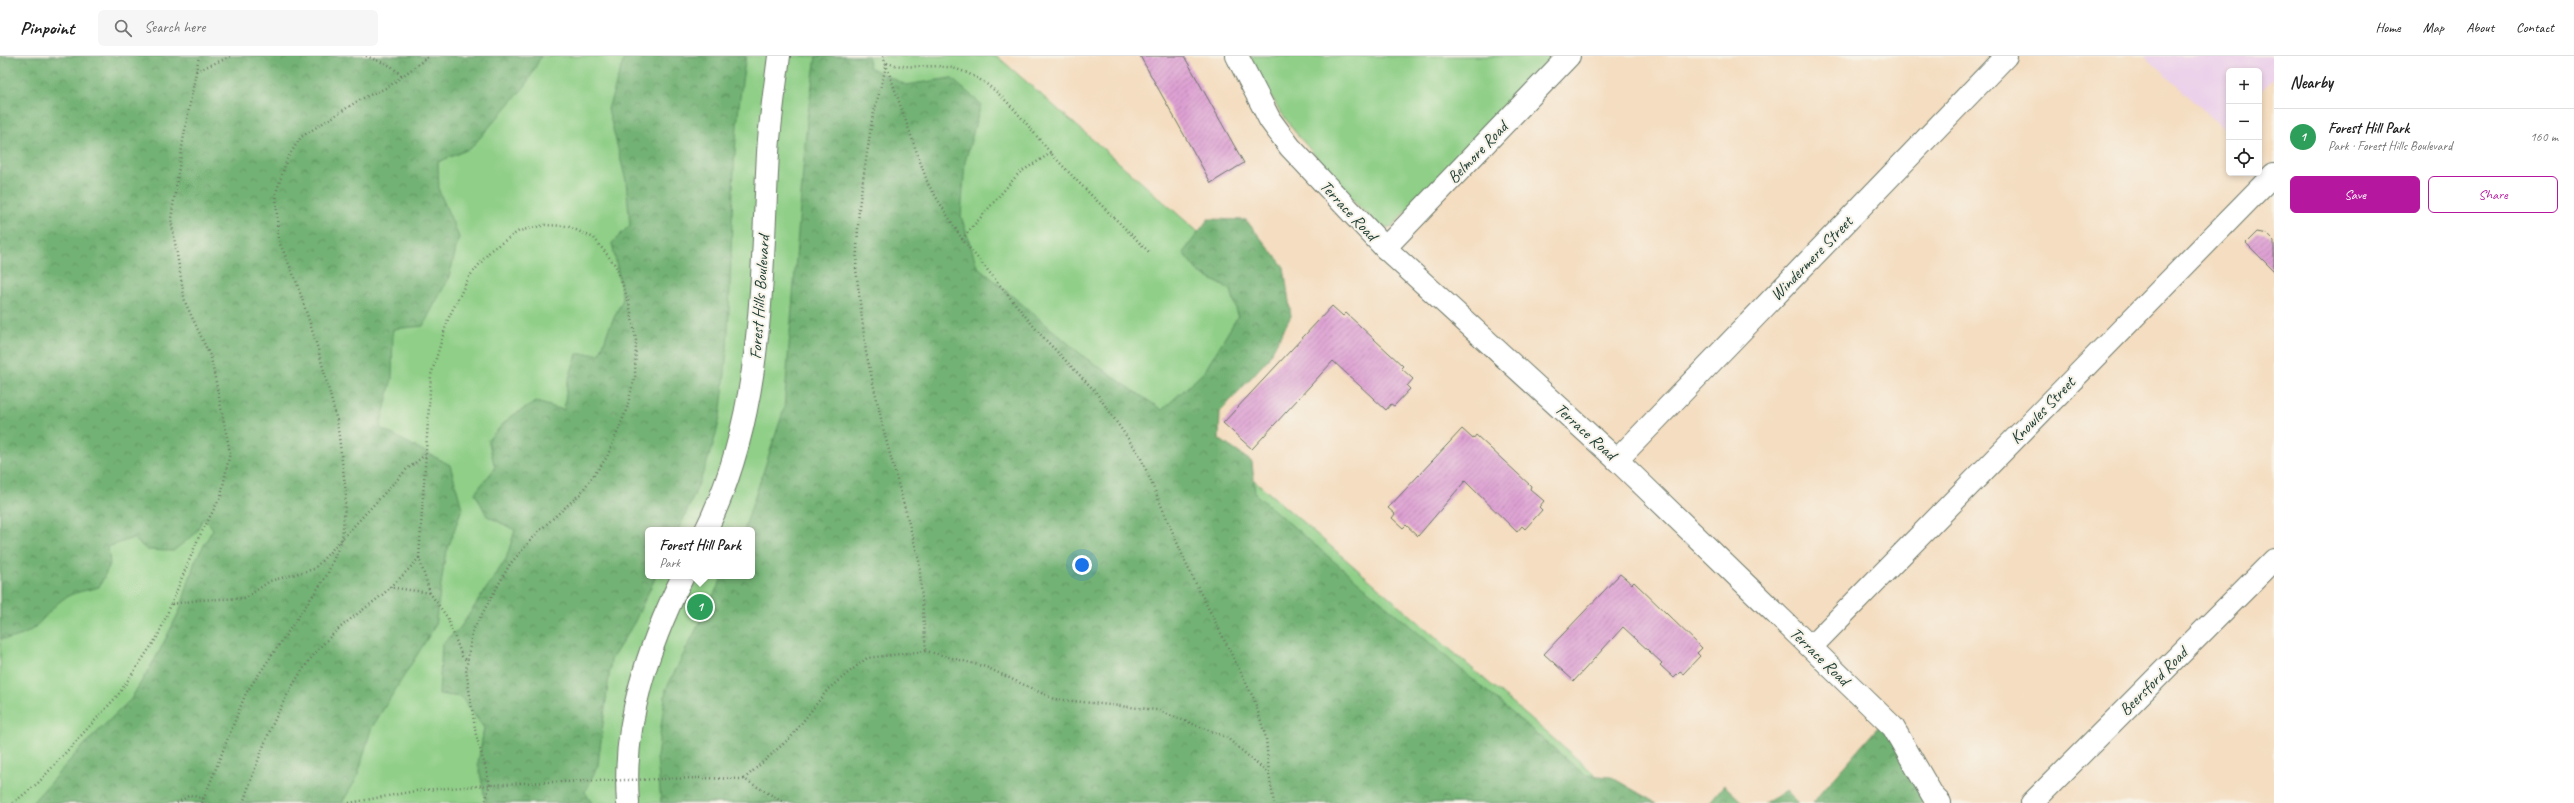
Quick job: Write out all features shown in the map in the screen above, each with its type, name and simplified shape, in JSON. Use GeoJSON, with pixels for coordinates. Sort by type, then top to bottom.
{"type":"FeatureCollection","features":[{"type":"Feature","properties":{"kind":"street","name":"Forest Hills Boulevard"},"geometry":{"type":"LineString","coordinates":[[707,527],[739,444],[754,372],[768,150],[779,56]]}},
{"type":"Feature","properties":{"kind":"street","name":"Terrace Road"},"geometry":{"type":"LineString","coordinates":[[1237,56],[1270,120],[1290,147],[1385,248],[1617,460],[1893,727],[1933,796],[1940,803]]}},
{"type":"Feature","properties":{"kind":"street","name":"Belmore Road"},"geometry":{"type":"LineString","coordinates":[[1385,248],[1569,56]]}},
{"type":"Feature","properties":{"kind":"street","name":"Windermere Street"},"geometry":{"type":"LineString","coordinates":[[1617,460],[2006,56]]}},
{"type":"Feature","properties":{"kind":"street","name":"Knowles Street"},"geometry":{"type":"LineString","coordinates":[[1811,647],[2274,174]]}},
{"type":"Feature","properties":{"kind":"street","name":"Beersford Road"},"geometry":{"type":"LineString","coordinates":[[2032,803],[2274,560]]}},
{"type":"Feature","properties":{"kind":"street"},"geometry":{"type":"LineString","coordinates":[[628,803],[626,775],[634,703],[660,627],[682,579]]}},
{"type":"Feature","properties":{"kind":"path"},"geometry":{"type":"LineString","coordinates":[[13,803],[38,783],[118,695],[158,636],[198,539],[221,496],[230,452],[211,358],[185,302],[171,219],[199,56]]}},
{"type":"Feature","properties":{"kind":"path"},"geometry":{"type":"LineString","coordinates":[[196,71],[232,56]]}},
{"type":"Feature","properties":{"kind":"path"},"geometry":{"type":"LineString","coordinates":[[366,56],[391,66],[402,76]]}},
{"type":"Feature","properties":{"kind":"path"},"geometry":{"type":"LineString","coordinates":[[202,803],[205,799],[246,693],[327,575],[342,539],[346,493],[337,421],[318,349],[296,283],[278,239],[276,193],[287,159],[302,137],[361,98],[388,87],[429,56]]}},
{"type":"Feature","properties":{"kind":"path"},"geometry":{"type":"LineString","coordinates":[[883,56],[887,62],[928,184],[962,239],[1040,334],[1095,391],[1140,456],[1188,568],[1254,699],[1266,738],[1268,774],[1274,803]]}},
{"type":"Feature","properties":{"kind":"path"},"geometry":{"type":"LineString","coordinates":[[887,62],[898,66],[940,66],[961,70],[982,80],[1004,101],[1051,153],[1150,253]]}},
{"type":"Feature","properties":{"kind":"path"},"geometry":{"type":"LineString","coordinates":[[887,62],[872,120],[859,207],[856,269],[866,352],[885,436],[919,560],[926,651]]}},
{"type":"Feature","properties":{"kind":"path"},"geometry":{"type":"LineString","coordinates":[[962,239],[1018,173],[1051,153]]}},
{"type":"Feature","properties":{"kind":"path"},"geometry":{"type":"LineString","coordinates":[[468,662],[462,656],[447,617],[430,593],[419,558],[431,375],[448,319],[469,277],[491,250],[519,231],[545,225],[567,226],[594,238],[616,266],[629,303],[636,339],[635,376],[626,411],[608,456],[580,494],[538,532],[510,564],[472,632],[468,662],[466,670],[476,735],[490,783],[485,803]]}},
{"type":"Feature","properties":{"kind":"path"},"geometry":{"type":"LineString","coordinates":[[171,604],[199,600],[245,598],[270,580],[314,569],[406,470],[425,455]]}},
{"type":"Feature","properties":{"kind":"path"},"geometry":{"type":"LineString","coordinates":[[243,803],[268,738],[295,680],[330,637],[389,587],[419,558]]}},
{"type":"Feature","properties":{"kind":"path"},"geometry":{"type":"LineString","coordinates":[[389,587],[430,593]]}},
{"type":"Feature","properties":{"kind":"path"},"geometry":{"type":"LineString","coordinates":[[744,779],[791,737],[828,689],[868,658],[926,651],[986,667],[1054,699],[1157,710],[1226,737],[1268,774]]}},
{"type":"Feature","properties":{"kind":"path"},"geometry":{"type":"LineString","coordinates":[[349,803],[421,790],[490,783],[699,778],[744,779],[785,803]]}},
{"type":"Feature","properties":{"kind":"path"},"geometry":{"type":"LineString","coordinates":[[178,803],[190,795],[205,799]]}},
{"type":"Feature","properties":{"kind":"shaded area"},"geometry":{"type":"Polygon","coordinates":[[[2145,56],[2274,56],[2274,78],[2262,91],[2262,68],[2226,68],[2225,130],[2145,56]]]}},
{"type":"Feature","properties":{"kind":"green space"},"geometry":{"type":"Polygon","coordinates":[[[0,56],[997,56],[1276,300],[1174,411],[1628,803],[0,803],[0,56]]]}},
{"type":"Feature","properties":{"kind":"green space"},"geometry":{"type":"Polygon","coordinates":[[[0,56],[541,56],[526,85],[471,148],[438,162],[439,191],[459,237],[449,277],[423,326],[393,329],[392,378],[380,428],[450,465],[462,508],[445,557],[435,626],[371,729],[357,778],[342,803],[32,803],[79,750],[131,699],[159,652],[180,610],[195,561],[213,529],[204,517],[195,534],[173,551],[147,550],[133,538],[108,547],[110,564],[99,587],[76,593],[63,599],[30,631],[12,638],[0,639],[0,56]]]}},
{"type":"Feature","properties":{"kind":"green space"},"geometry":{"type":"Polygon","coordinates":[[[625,56],[746,56],[735,146],[728,326],[720,416],[703,474],[679,527],[645,527],[645,579],[655,579],[634,623],[611,660],[598,765],[585,792],[592,803],[486,803],[478,763],[484,728],[461,697],[439,694],[442,644],[460,628],[506,559],[515,530],[487,516],[475,493],[495,468],[488,440],[510,417],[536,402],[564,410],[567,384],[577,354],[600,354],[609,328],[623,299],[612,243],[630,225],[626,181],[608,109],[625,56]]]}},
{"type":"Feature","properties":{"kind":"green space"},"geometry":{"type":"Polygon","coordinates":[[[816,56],[868,56],[869,67],[906,85],[951,78],[981,104],[965,162],[961,216],[977,266],[1083,356],[1162,410],[1204,372],[1238,316],[1231,290],[1199,273],[1183,253],[1208,219],[1246,220],[1284,267],[1291,316],[1268,359],[1220,412],[1219,439],[1252,462],[1255,494],[1585,775],[1611,777],[1656,803],[661,803],[657,757],[666,689],[721,579],[755,579],[755,527],[745,527],[784,409],[807,120],[816,56]]]}},
{"type":"Feature","properties":{"kind":"green space"},"geometry":{"type":"Polygon","coordinates":[[[1250,56],[1561,56],[1391,227],[1382,227],[1360,208],[1295,132],[1278,108],[1250,56]]]}},
{"type":"Feature","properties":{"kind":"green space"},"geometry":{"type":"Polygon","coordinates":[[[1885,719],[1940,803],[1812,803],[1885,719]]]}},
{"type":"Feature","properties":{"kind":"green space"},"geometry":{"type":"Polygon","coordinates":[[[1724,785],[1743,803],[1709,803],[1724,785]]]}},
{"type":"Feature","properties":{"kind":"green space"},"geometry":{"type":"Polygon","coordinates":[[[1786,791],[1798,803],[1764,803],[1786,791]]]}},
{"type":"Feature","properties":{"kind":"building"},"geometry":{"type":"Polygon","coordinates":[[[1140,56],[1184,56],[1244,163],[1211,183],[1140,56]]]}},
{"type":"Feature","properties":{"kind":"building"},"geometry":{"type":"Polygon","coordinates":[[[2257,232],[2267,234],[2274,241],[2274,271],[2246,243],[2257,232]]]}},
{"type":"Feature","properties":{"kind":"building"},"geometry":{"type":"Polygon","coordinates":[[[1332,306],[1343,316],[1346,313],[1403,366],[1401,368],[1413,379],[1407,386],[1410,389],[1394,406],[1391,404],[1386,410],[1333,361],[1252,449],[1223,423],[1332,306]]]}},
{"type":"Feature","properties":{"kind":"building"},"geometry":{"type":"Polygon","coordinates":[[[1462,429],[1473,439],[1476,435],[1531,486],[1530,489],[1544,501],[1539,507],[1542,510],[1525,529],[1522,526],[1517,532],[1465,481],[1418,536],[1406,525],[1403,528],[1392,518],[1395,514],[1388,508],[1462,429]]]}},
{"type":"Feature","properties":{"kind":"building"},"geometry":{"type":"Polygon","coordinates":[[[1620,574],[1632,584],[1634,582],[1702,648],[1697,653],[1700,656],[1683,674],[1680,672],[1674,678],[1660,665],[1662,663],[1623,627],[1574,681],[1544,654],[1620,574]]]}},
{"type":"Feature","properties":{"kind":"place","name":"Forest Hill Park"},"geometry":{"type":"Point","coordinates":[700,607]}}]}
